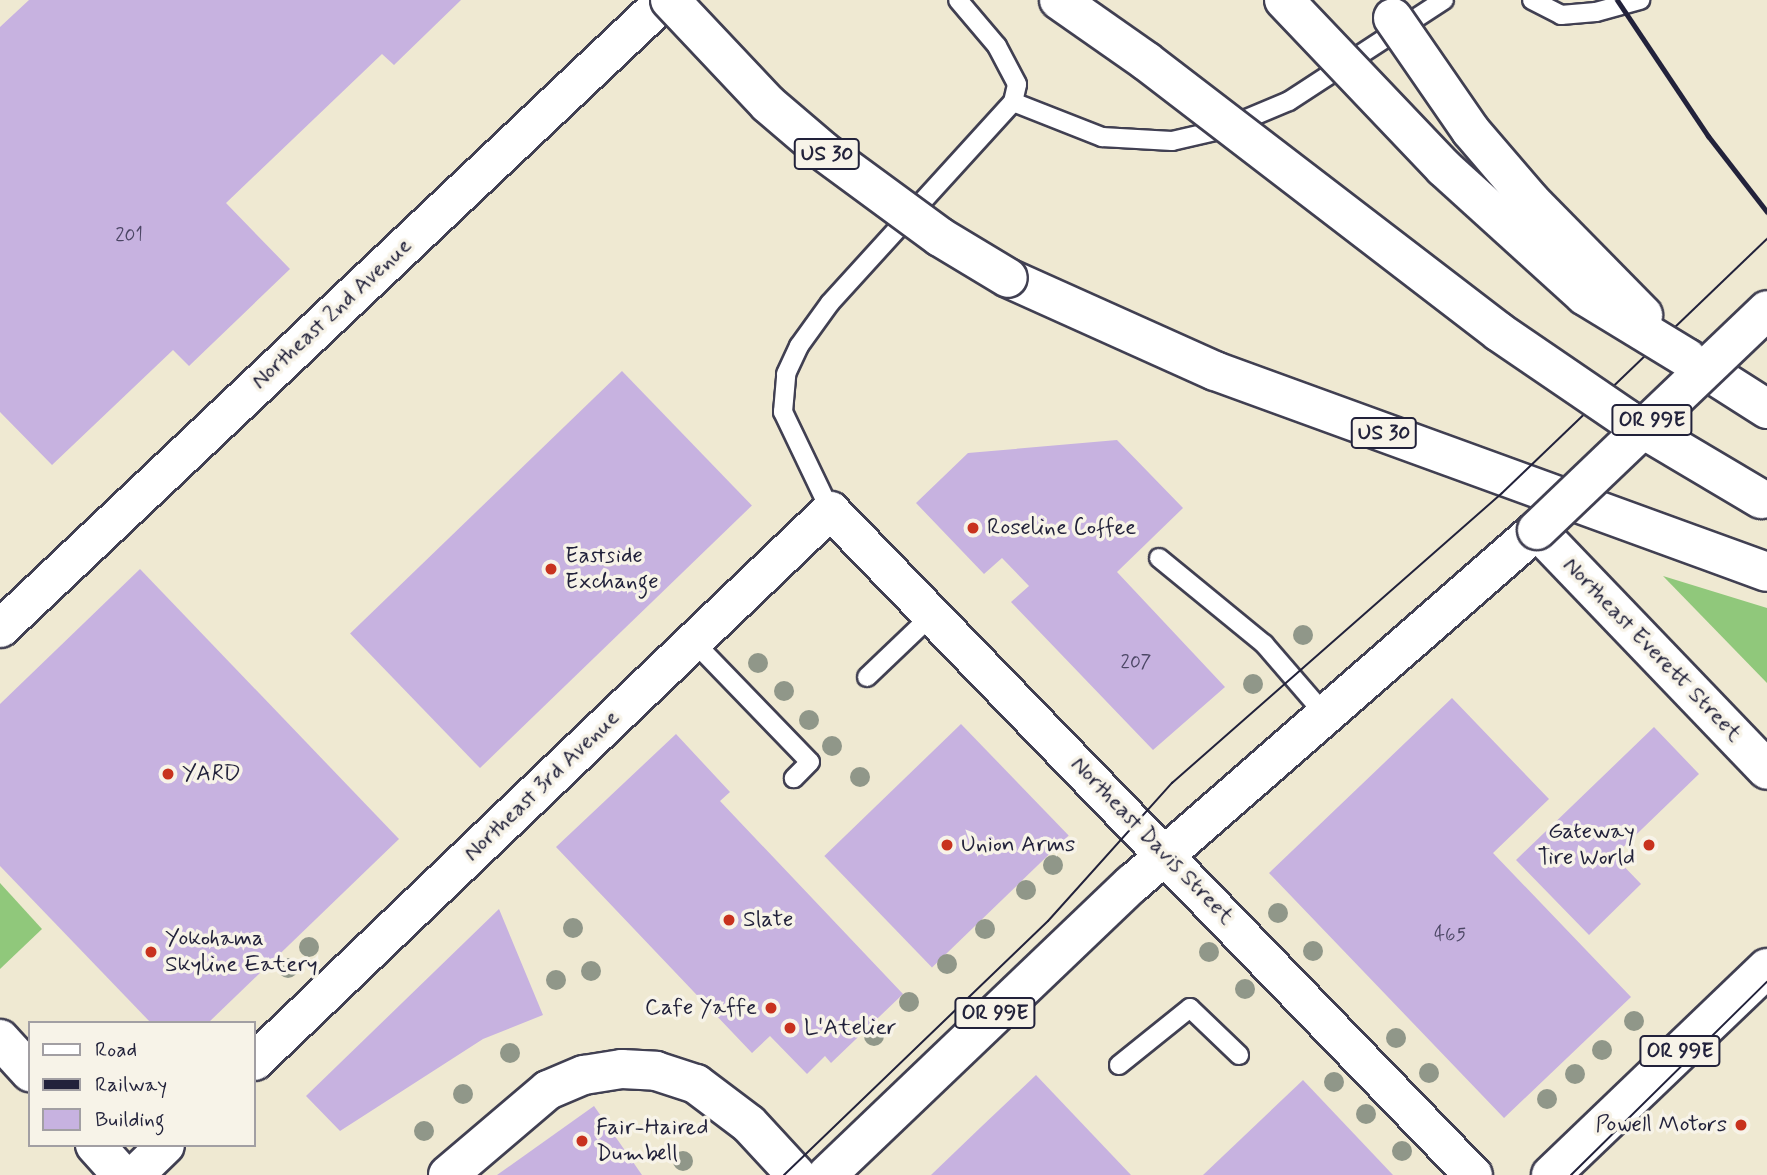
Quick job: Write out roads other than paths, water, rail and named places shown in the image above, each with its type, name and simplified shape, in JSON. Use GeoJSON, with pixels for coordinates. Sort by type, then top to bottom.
{"type":"FeatureCollection","features":[{"type":"Feature","properties":{"kind":"main road","name":"US 30"},"geometry":{"type":"LineString","coordinates":[[670,0],[768,104],[822,150],[921,223],[1008,278],[1215,371],[1767,572]]}},
{"type":"Feature","properties":{"kind":"main road"},"geometry":{"type":"LineString","coordinates":[[1059,0],[1146,61],[1499,332],[1628,420],[1764,501]]}},
{"type":"Feature","properties":{"kind":"main road"},"geometry":{"type":"LineString","coordinates":[[1284,0],[1444,168],[1585,296],[1767,409]]}},
{"type":"Feature","properties":{"kind":"main road"},"geometry":{"type":"LineString","coordinates":[[1383,0],[1471,131],[1531,201],[1686,358]]}},
{"type":"Feature","properties":{"kind":"main road","name":"OR 99E"},"geometry":{"type":"LineString","coordinates":[[827,1175],[1166,855],[1456,606],[1767,310]]}},
{"type":"Feature","properties":{"kind":"main road","name":"Northeast Everett Street"},"geometry":{"type":"LineString","coordinates":[[1538,530],[1696,698],[1767,769]]}},
{"type":"Feature","properties":{"kind":"main road","name":"OR 99E"},"geometry":{"type":"LineString","coordinates":[[1551,1175],[1767,968]]}},
{"type":"Feature","properties":{"kind":"main road"},"geometry":{"type":"LineString","coordinates":[[0,1039],[28,1070]]}},
{"type":"Feature","properties":{"kind":"main road"},"geometry":{"type":"LineString","coordinates":[[448,1175],[548,1090],[584,1075],[622,1069],[656,1072],[696,1084],[749,1124],[796,1175]]}},
{"type":"Feature","properties":{"kind":"main road"},"geometry":{"type":"LineString","coordinates":[[97,1147],[122,1175]]}},
{"type":"Feature","properties":{"kind":"street","name":"Northeast 2nd Avenue"},"geometry":{"type":"LineString","coordinates":[[0,628],[664,0]]}},
{"type":"Feature","properties":{"kind":"street","name":"Northeast Davis Street"},"geometry":{"type":"LineString","coordinates":[[830,510],[1473,1175]]}},
{"type":"Feature","properties":{"kind":"street","name":"Northeast 3rd Avenue"},"geometry":{"type":"LineString","coordinates":[[256,1059],[830,510]]}},
{"type":"Feature","properties":{"kind":"street"},"geometry":{"type":"LineString","coordinates":[[134,1175],[163,1147]]}},
{"type":"Feature","properties":{"kind":"lane"},"geometry":{"type":"LineString","coordinates":[[830,510],[783,412],[786,374],[799,346],[830,303],[1013,102],[1017,84],[998,46],[958,0]]}},
{"type":"Feature","properties":{"kind":"lane"},"geometry":{"type":"LineString","coordinates":[[1013,102],[1102,137],[1172,141],[1220,130],[1289,101],[1444,0]]}},
{"type":"Feature","properties":{"kind":"lane"},"geometry":{"type":"LineString","coordinates":[[1532,0],[1561,15],[1596,12],[1640,0]]}},
{"type":"Feature","properties":{"kind":"lane"},"geometry":{"type":"LineString","coordinates":[[1159,558],[1264,644],[1327,717]]}},
{"type":"Feature","properties":{"kind":"lane"},"geometry":{"type":"LineString","coordinates":[[867,677],[933,614]]}},
{"type":"Feature","properties":{"kind":"lane"},"geometry":{"type":"LineString","coordinates":[[693,641],[810,762],[794,778]]}},
{"type":"Feature","properties":{"kind":"lane"},"geometry":{"type":"LineString","coordinates":[[1119,1065],[1190,1008],[1240,1055]]}},
{"type":"Feature","properties":{"kind":"tram line"},"geometry":{"type":"LineString","coordinates":[[784,1175],[1048,921],[1172,783],[1502,493],[1767,239]]}},
{"type":"Feature","properties":{"kind":"tram line"},"geometry":{"type":"LineString","coordinates":[[1571,1175],[1767,982]]}},
{"type":"Feature","properties":{"kind":"railway"},"geometry":{"type":"LineString","coordinates":[[1617,0],[1708,136],[1767,212]]}},
{"type":"Feature","properties":{"kind":"place","name":"Roseline Coffee"},"geometry":{"type":"Point","coordinates":[973,528]}},
{"type":"Feature","properties":{"kind":"place","name":"Eastside Exchange"},"geometry":{"type":"Point","coordinates":[551,569]}},
{"type":"Feature","properties":{"kind":"place","name":"YARD"},"geometry":{"type":"Point","coordinates":[168,774]}},
{"type":"Feature","properties":{"kind":"place","name":"Union Arms"},"geometry":{"type":"Point","coordinates":[947,845]}},
{"type":"Feature","properties":{"kind":"place","name":"Gateway Tire World"},"geometry":{"type":"Point","coordinates":[1649,845]}},
{"type":"Feature","properties":{"kind":"place","name":"Slate"},"geometry":{"type":"Point","coordinates":[729,920]}},
{"type":"Feature","properties":{"kind":"place","name":"Yokohama Skyline Eatery"},"geometry":{"type":"Point","coordinates":[151,952]}},
{"type":"Feature","properties":{"kind":"place","name":"Cafe Yaffe"},"geometry":{"type":"Point","coordinates":[771,1008]}},
{"type":"Feature","properties":{"kind":"place","name":"L'Atelier"},"geometry":{"type":"Point","coordinates":[790,1028]}},
{"type":"Feature","properties":{"kind":"place","name":"Powell Motors"},"geometry":{"type":"Point","coordinates":[1741,1125]}},
{"type":"Feature","properties":{"kind":"place","name":"Fair-Haired Dumbell"},"geometry":{"type":"Point","coordinates":[582,1141]}}]}
